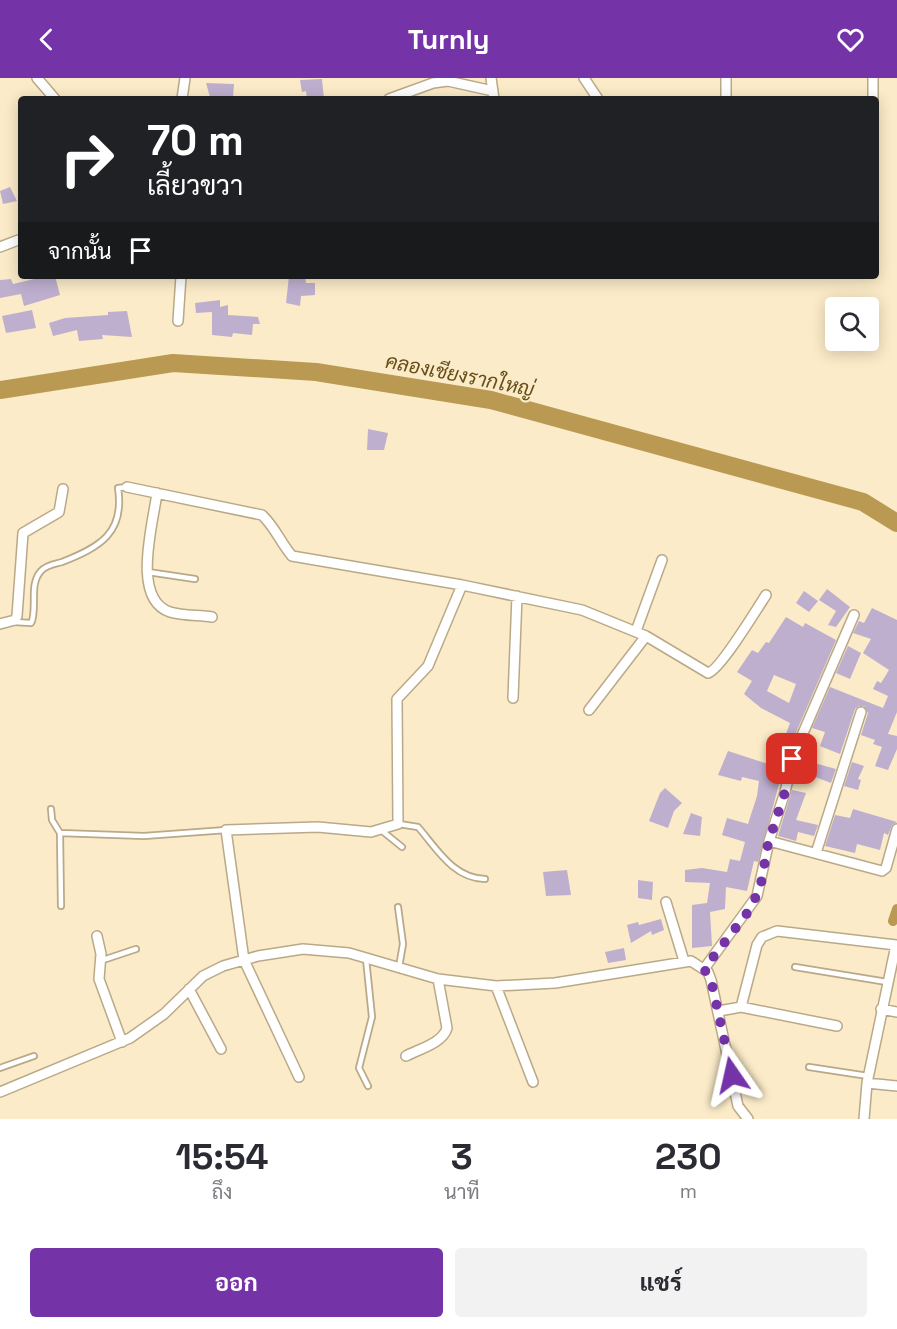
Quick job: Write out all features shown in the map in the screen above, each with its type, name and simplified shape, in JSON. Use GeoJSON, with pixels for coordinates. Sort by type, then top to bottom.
{"type":"FeatureCollection","features":[{"type":"Feature","properties":{"kind":"street"},"geometry":{"type":"LineString","coordinates":[[37,78],[52,96]]}},
{"type":"Feature","properties":{"kind":"street"},"geometry":{"type":"LineString","coordinates":[[182,96],[185,78]]}},
{"type":"Feature","properties":{"kind":"street"},"geometry":{"type":"LineString","coordinates":[[397,96],[433,83],[448,81],[493,95],[491,78]]}},
{"type":"Feature","properties":{"kind":"street"},"geometry":{"type":"LineString","coordinates":[[584,78],[596,96]]}},
{"type":"Feature","properties":{"kind":"street"},"geometry":{"type":"LineString","coordinates":[[726,78],[726,96]]}},
{"type":"Feature","properties":{"kind":"street"},"geometry":{"type":"LineString","coordinates":[[873,78],[873,96]]}},
{"type":"Feature","properties":{"kind":"street"},"geometry":{"type":"LineString","coordinates":[[0,247],[18,240]]}},
{"type":"Feature","properties":{"kind":"street"},"geometry":{"type":"LineString","coordinates":[[178,321],[181,279]]}},
{"type":"Feature","properties":{"kind":"street"},"geometry":{"type":"LineString","coordinates":[[127,487],[262,514],[273,525],[282,544],[292,556],[462,585],[582,610],[645,636],[708,673],[711,673],[729,651],[766,595]]}},
{"type":"Feature","properties":{"kind":"street"},"geometry":{"type":"LineString","coordinates":[[0,624],[11,621],[17,616],[23,532],[58,512],[63,489]]}},
{"type":"Feature","properties":{"kind":"street"},"geometry":{"type":"LineString","coordinates":[[157,493],[147,572],[147,586],[153,601],[170,612],[212,617]]}},
{"type":"Feature","properties":{"kind":"street"},"geometry":{"type":"LineString","coordinates":[[636,632],[662,560]]}},
{"type":"Feature","properties":{"kind":"street"},"geometry":{"type":"LineString","coordinates":[[299,1077],[244,960],[226,830],[327,828],[361,832],[381,830],[398,824],[397,699],[428,666],[462,585]]}},
{"type":"Feature","properties":{"kind":"street"},"geometry":{"type":"LineString","coordinates":[[513,698],[517,596]]}},
{"type":"Feature","properties":{"kind":"street"},"geometry":{"type":"LineString","coordinates":[[704,969],[757,896],[769,841],[785,792],[794,754],[854,615]]}},
{"type":"Feature","properties":{"kind":"street"},"geometry":{"type":"LineString","coordinates":[[589,710],[645,636]]}},
{"type":"Feature","properties":{"kind":"street"},"geometry":{"type":"LineString","coordinates":[[816,853],[861,712]]}},
{"type":"Feature","properties":{"kind":"street"},"geometry":{"type":"LineString","coordinates":[[769,841],[882,871],[886,868],[897,829]]}},
{"type":"Feature","properties":{"kind":"street"},"geometry":{"type":"LineString","coordinates":[[666,902],[684,961]]}},
{"type":"Feature","properties":{"kind":"street"},"geometry":{"type":"LineString","coordinates":[[741,1007],[757,945],[762,937],[777,931],[896,943],[868,1080],[864,1119]]}},
{"type":"Feature","properties":{"kind":"street"},"geometry":{"type":"LineString","coordinates":[[96,936],[101,988],[122,1042]]}},
{"type":"Feature","properties":{"kind":"street"},"geometry":{"type":"LineString","coordinates":[[0,1092],[122,1042],[152,1024],[203,976],[223,966],[244,960],[303,949],[349,953],[438,979],[496,986],[559,982],[691,961],[704,969],[711,980],[738,1106],[748,1119]]}},
{"type":"Feature","properties":{"kind":"street"},"geometry":{"type":"LineString","coordinates":[[406,1056],[441,1039],[446,1033],[438,979]]}},
{"type":"Feature","properties":{"kind":"street"},"geometry":{"type":"LineString","coordinates":[[496,986],[533,1082]]}},
{"type":"Feature","properties":{"kind":"street"},"geometry":{"type":"LineString","coordinates":[[189,989],[221,1049]]}},
{"type":"Feature","properties":{"kind":"street"},"geometry":{"type":"LineString","coordinates":[[719,1011],[741,1007],[837,1026]]}},
{"type":"Feature","properties":{"kind":"street"},"geometry":{"type":"LineString","coordinates":[[881,1009],[897,1012]]}},
{"type":"Feature","properties":{"kind":"street"},"geometry":{"type":"LineString","coordinates":[[868,1080],[897,1086]]}},
{"type":"Feature","properties":{"kind":"lane"},"geometry":{"type":"LineString","coordinates":[[11,621],[31,623],[34,614],[35,579],[40,570],[84,553],[117,525],[120,512],[118,488],[127,487]]}},
{"type":"Feature","properties":{"kind":"lane"},"geometry":{"type":"LineString","coordinates":[[147,572],[195,579]]}},
{"type":"Feature","properties":{"kind":"lane"},"geometry":{"type":"LineString","coordinates":[[51,809],[52,820],[61,832],[62,906]]}},
{"type":"Feature","properties":{"kind":"lane"},"geometry":{"type":"LineString","coordinates":[[398,824],[418,827],[453,867],[470,877],[485,879]]}},
{"type":"Feature","properties":{"kind":"lane"},"geometry":{"type":"LineString","coordinates":[[61,832],[144,836],[226,830]]}},
{"type":"Feature","properties":{"kind":"lane"},"geometry":{"type":"LineString","coordinates":[[381,830],[402,847]]}},
{"type":"Feature","properties":{"kind":"lane"},"geometry":{"type":"LineString","coordinates":[[398,907],[403,944],[399,969]]}},
{"type":"Feature","properties":{"kind":"lane"},"geometry":{"type":"LineString","coordinates":[[100,961],[136,949]]}},
{"type":"Feature","properties":{"kind":"lane"},"geometry":{"type":"LineString","coordinates":[[366,959],[372,1017],[359,1068],[368,1086]]}},
{"type":"Feature","properties":{"kind":"lane"},"geometry":{"type":"LineString","coordinates":[[795,967],[887,982]]}},
{"type":"Feature","properties":{"kind":"lane"},"geometry":{"type":"LineString","coordinates":[[0,1068],[34,1056]]}},
{"type":"Feature","properties":{"kind":"lane"},"geometry":{"type":"LineString","coordinates":[[810,1067],[868,1080]]}},
{"type":"Feature","properties":{"kind":"building"},"geometry":{"type":"Polygon","coordinates":[[[322,79],[324,96],[307,96],[306,91],[302,92],[300,80],[322,79]]]}},
{"type":"Feature","properties":{"kind":"building"},"geometry":{"type":"Polygon","coordinates":[[[206,83],[234,84],[233,96],[210,96],[206,83]]]}},
{"type":"Feature","properties":{"kind":"building"},"geometry":{"type":"Polygon","coordinates":[[[10,187],[17,201],[3,204],[0,191],[10,187]]]}},
{"type":"Feature","properties":{"kind":"building"},"geometry":{"type":"Polygon","coordinates":[[[11,279],[13,284],[34,279],[56,279],[60,295],[24,306],[21,294],[0,298],[0,280],[11,279]]]}},
{"type":"Feature","properties":{"kind":"building"},"geometry":{"type":"Polygon","coordinates":[[[289,279],[305,279],[306,283],[315,283],[315,295],[301,296],[300,306],[286,303],[289,279]]]}},
{"type":"Feature","properties":{"kind":"building"},"geometry":{"type":"Polygon","coordinates":[[[220,300],[220,307],[228,305],[228,315],[258,317],[260,324],[253,324],[252,335],[233,333],[232,337],[212,335],[212,312],[196,313],[195,303],[220,300]]]}},
{"type":"Feature","properties":{"kind":"building"},"geometry":{"type":"Polygon","coordinates":[[[32,310],[36,328],[6,333],[2,316],[32,310]]]}},
{"type":"Feature","properties":{"kind":"building"},"geometry":{"type":"Polygon","coordinates":[[[127,311],[132,337],[102,335],[103,339],[79,341],[77,330],[53,336],[49,323],[65,318],[108,315],[108,312],[127,311]]]}},
{"type":"Feature","properties":{"kind":"building"},"geometry":{"type":"Polygon","coordinates":[[[368,429],[388,433],[384,450],[367,450],[368,429]]]}},
{"type":"Feature","properties":{"kind":"building"},"geometry":{"type":"Polygon","coordinates":[[[827,589],[850,607],[836,627],[828,625],[836,611],[819,600],[827,589]]]}},
{"type":"Feature","properties":{"kind":"building"},"geometry":{"type":"Polygon","coordinates":[[[804,591],[818,601],[809,612],[796,603],[804,591]]]}},
{"type":"Feature","properties":{"kind":"building"},"geometry":{"type":"Polygon","coordinates":[[[872,608],[897,620],[897,712],[888,734],[897,736],[897,749],[888,770],[875,766],[882,747],[873,744],[875,740],[861,735],[868,713],[864,706],[855,709],[840,754],[820,746],[825,732],[812,728],[830,687],[883,708],[888,696],[873,689],[877,681],[881,683],[889,670],[863,653],[871,639],[853,633],[859,621],[864,623],[872,608]]]}},
{"type":"Feature","properties":{"kind":"building"},"geometry":{"type":"Polygon","coordinates":[[[786,617],[803,627],[805,623],[836,640],[788,751],[758,862],[754,861],[747,891],[726,887],[725,909],[710,912],[712,946],[692,948],[692,905],[707,903],[710,883],[685,882],[685,870],[702,868],[727,872],[730,859],[740,861],[745,842],[722,835],[727,818],[748,824],[757,796],[759,781],[742,777],[741,781],[718,775],[728,751],[774,766],[790,723],[761,708],[744,694],[752,681],[737,672],[752,650],[758,653],[766,642],[769,643],[786,617]],[[774,675],[767,691],[789,703],[796,684],[774,675]]]}},
{"type":"Feature","properties":{"kind":"building"},"geometry":{"type":"Polygon","coordinates":[[[848,646],[861,653],[850,679],[836,673],[848,646]]]}},
{"type":"Feature","properties":{"kind":"building"},"geometry":{"type":"Polygon","coordinates":[[[800,759],[836,769],[831,783],[810,775],[808,778],[796,774],[800,759]]]}},
{"type":"Feature","properties":{"kind":"building"},"geometry":{"type":"Polygon","coordinates":[[[852,762],[864,766],[858,779],[861,780],[858,790],[844,786],[852,762]]]}},
{"type":"Feature","properties":{"kind":"building"},"geometry":{"type":"Polygon","coordinates":[[[665,788],[682,803],[674,811],[668,828],[649,821],[660,793],[665,788]]]}},
{"type":"Feature","properties":{"kind":"building"},"geometry":{"type":"Polygon","coordinates":[[[792,790],[806,793],[796,820],[818,825],[814,836],[798,832],[796,841],[778,836],[792,790]]]}},
{"type":"Feature","properties":{"kind":"building"},"geometry":{"type":"Polygon","coordinates":[[[853,809],[897,822],[892,825],[888,835],[884,833],[880,850],[857,844],[855,853],[825,846],[835,815],[850,818],[853,809]]]}},
{"type":"Feature","properties":{"kind":"building"},"geometry":{"type":"Polygon","coordinates":[[[691,813],[702,817],[700,836],[683,834],[691,813]]]}},
{"type":"Feature","properties":{"kind":"building"},"geometry":{"type":"Polygon","coordinates":[[[567,870],[571,895],[546,896],[543,872],[567,870]]]}},
{"type":"Feature","properties":{"kind":"building"},"geometry":{"type":"Polygon","coordinates":[[[638,880],[653,882],[652,900],[638,898],[638,880]]]}},
{"type":"Feature","properties":{"kind":"building"},"geometry":{"type":"Polygon","coordinates":[[[661,919],[664,930],[652,935],[651,931],[631,943],[627,925],[638,922],[639,925],[661,919]]]}},
{"type":"Feature","properties":{"kind":"building"},"geometry":{"type":"Polygon","coordinates":[[[624,948],[626,960],[608,963],[605,952],[624,948]]]}},
{"type":"Feature","properties":{"kind":"waterway","name":"คลองเชียงรากใหญ่"},"geometry":{"type":"LineString","coordinates":[[0,390],[173,363],[316,372],[491,400],[863,502],[897,523]]}},
{"type":"Feature","properties":{"kind":"waterway"},"geometry":{"type":"LineString","coordinates":[[893,921],[897,909]]}},
{"type":"Feature","properties":{"kind":"route"},"geometry":{"type":"LineString","coordinates":[[732,1075],[711,980],[704,969],[748,912],[760,889],[768,844],[785,792],[792,759]]}}]}
